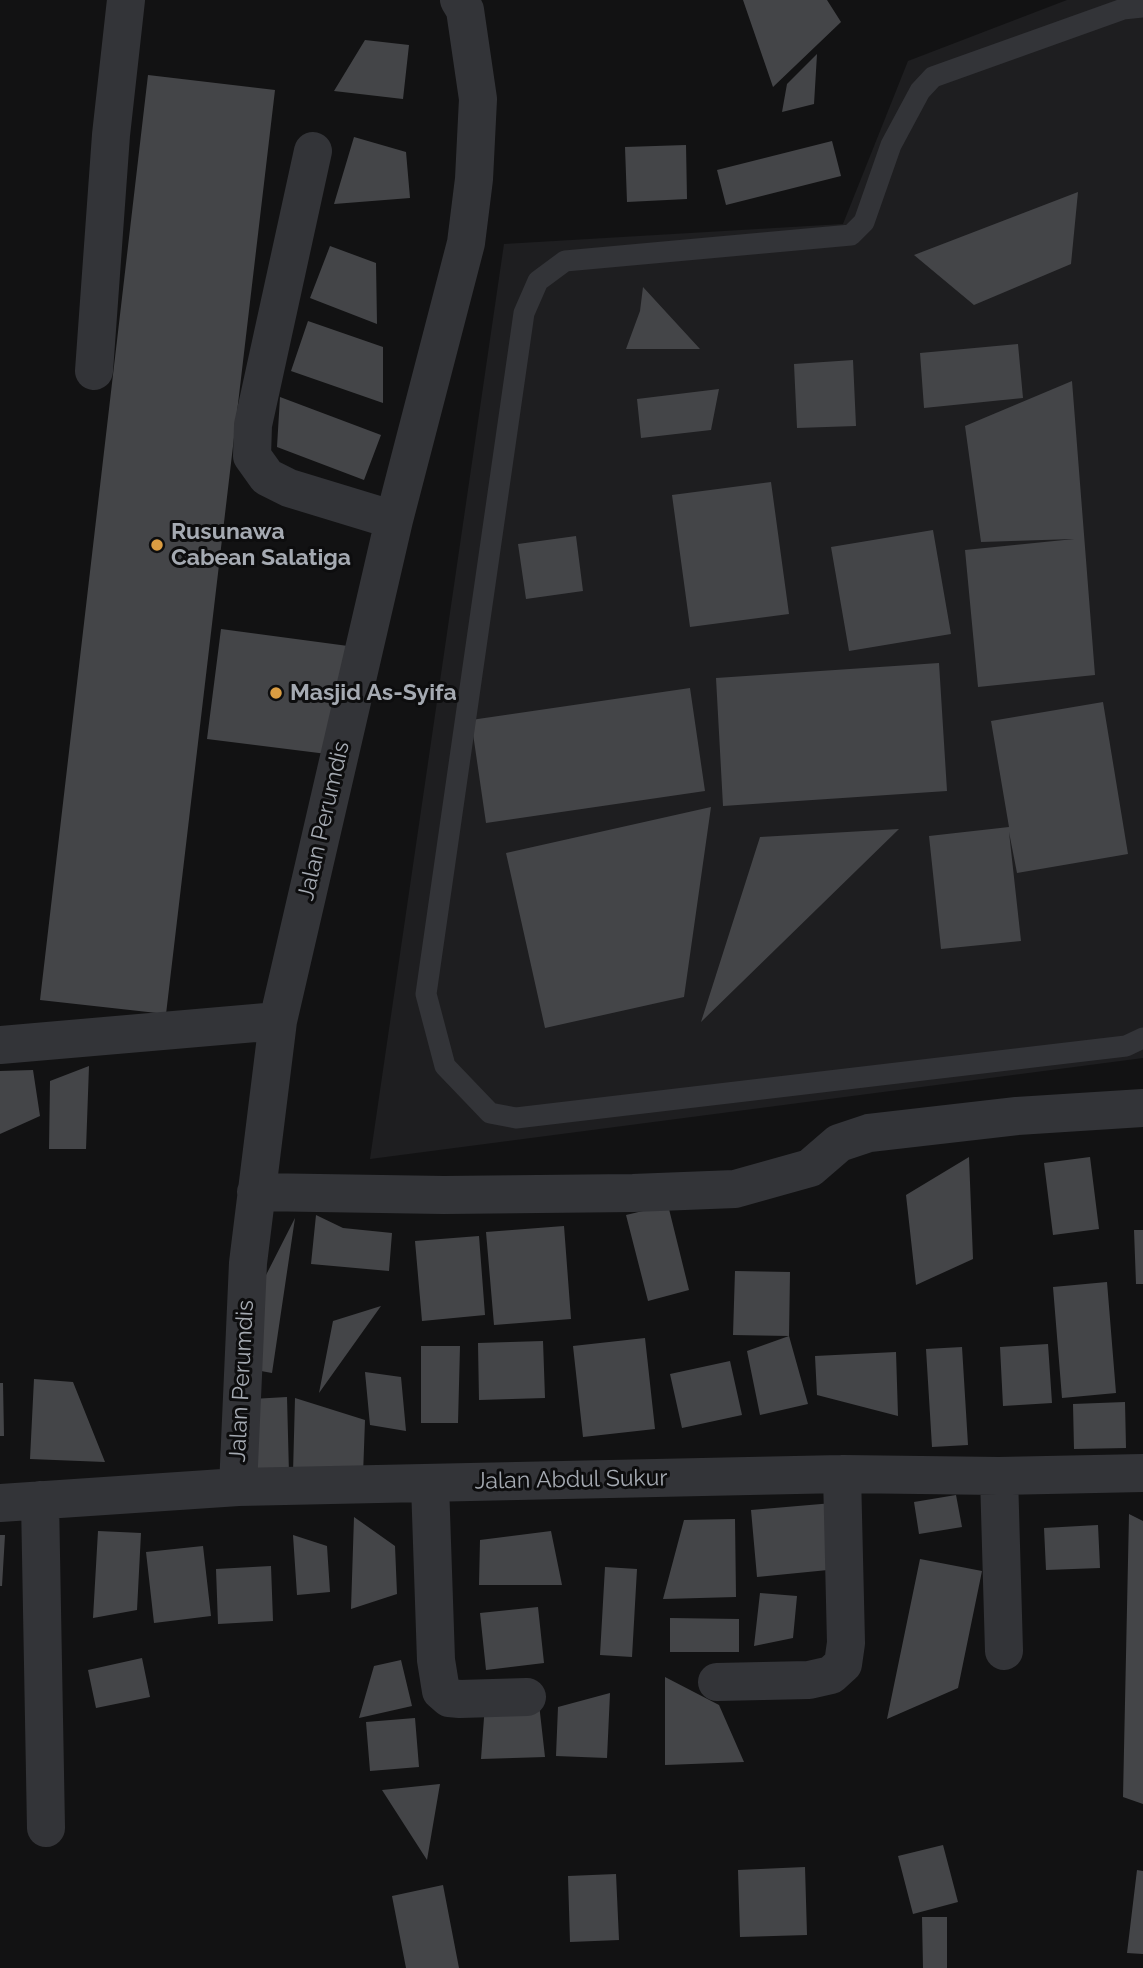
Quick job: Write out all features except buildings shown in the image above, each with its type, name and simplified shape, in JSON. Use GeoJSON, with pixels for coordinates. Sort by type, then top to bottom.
{"type":"FeatureCollection","features":[{"type":"Feature","properties":{"kind":"street"},"geometry":{"type":"LineString","coordinates":[[94,371],[111,135],[126,0]]}},
{"type":"Feature","properties":{"kind":"street","name":"Jalan Perumdis"},"geometry":{"type":"LineString","coordinates":[[238,1487],[248,1263],[278,1021],[394,520],[466,243],[474,179],[478,99],[465,9],[459,0]]}},
{"type":"Feature","properties":{"kind":"street"},"geometry":{"type":"LineString","coordinates":[[313,151],[253,425],[253,456],[267,477],[289,488],[394,520]]}},
{"type":"Feature","properties":{"kind":"street"},"geometry":{"type":"LineString","coordinates":[[0,1045],[278,1021]]}},
{"type":"Feature","properties":{"kind":"street"},"geometry":{"type":"LineString","coordinates":[[256,1192],[633,1194],[735,1189],[810,1168],[838,1143],[869,1133],[1030,1115],[1143,1108]]}},
{"type":"Feature","properties":{"kind":"street","name":"Jalan Abdul Sukur"},"geometry":{"type":"LineString","coordinates":[[0,1503],[238,1487],[842,1474],[999,1476],[1143,1473]]}},
{"type":"Feature","properties":{"kind":"street"},"geometry":{"type":"LineString","coordinates":[[717,1682],[809,1680],[831,1675],[843,1664],[846,1643],[842,1474]]}},
{"type":"Feature","properties":{"kind":"street"},"geometry":{"type":"LineString","coordinates":[[999,1476],[1004,1651]]}},
{"type":"Feature","properties":{"kind":"street"},"geometry":{"type":"LineString","coordinates":[[430,1484],[436,1660],[441,1691],[449,1698],[460,1699],[527,1697]]}},
{"type":"Feature","properties":{"kind":"street"},"geometry":{"type":"LineString","coordinates":[[40,1500],[46,1828]]}},
{"type":"Feature","properties":{"kind":"lane"},"geometry":{"type":"LineString","coordinates":[[1143,7],[1123,9],[933,77],[920,91],[891,145],[864,222],[857,233],[565,261],[538,281],[524,313],[426,994],[445,1066],[490,1113],[516,1118],[1126,1046],[1143,1038]]}},
{"type":"Feature","properties":{"kind":"shaded area"},"geometry":{"type":"Polygon","coordinates":[[[1067,0],[1143,0],[1143,1058],[370,1159],[504,244],[843,224],[908,61],[1067,0]]]}},
{"type":"Feature","properties":{"kind":"place","name":"Rusunawa Cabean Salatiga"},"geometry":{"type":"Point","coordinates":[157,545]}},
{"type":"Feature","properties":{"kind":"place","name":"Masjid As-Syifa"},"geometry":{"type":"Point","coordinates":[276,693]}}]}
